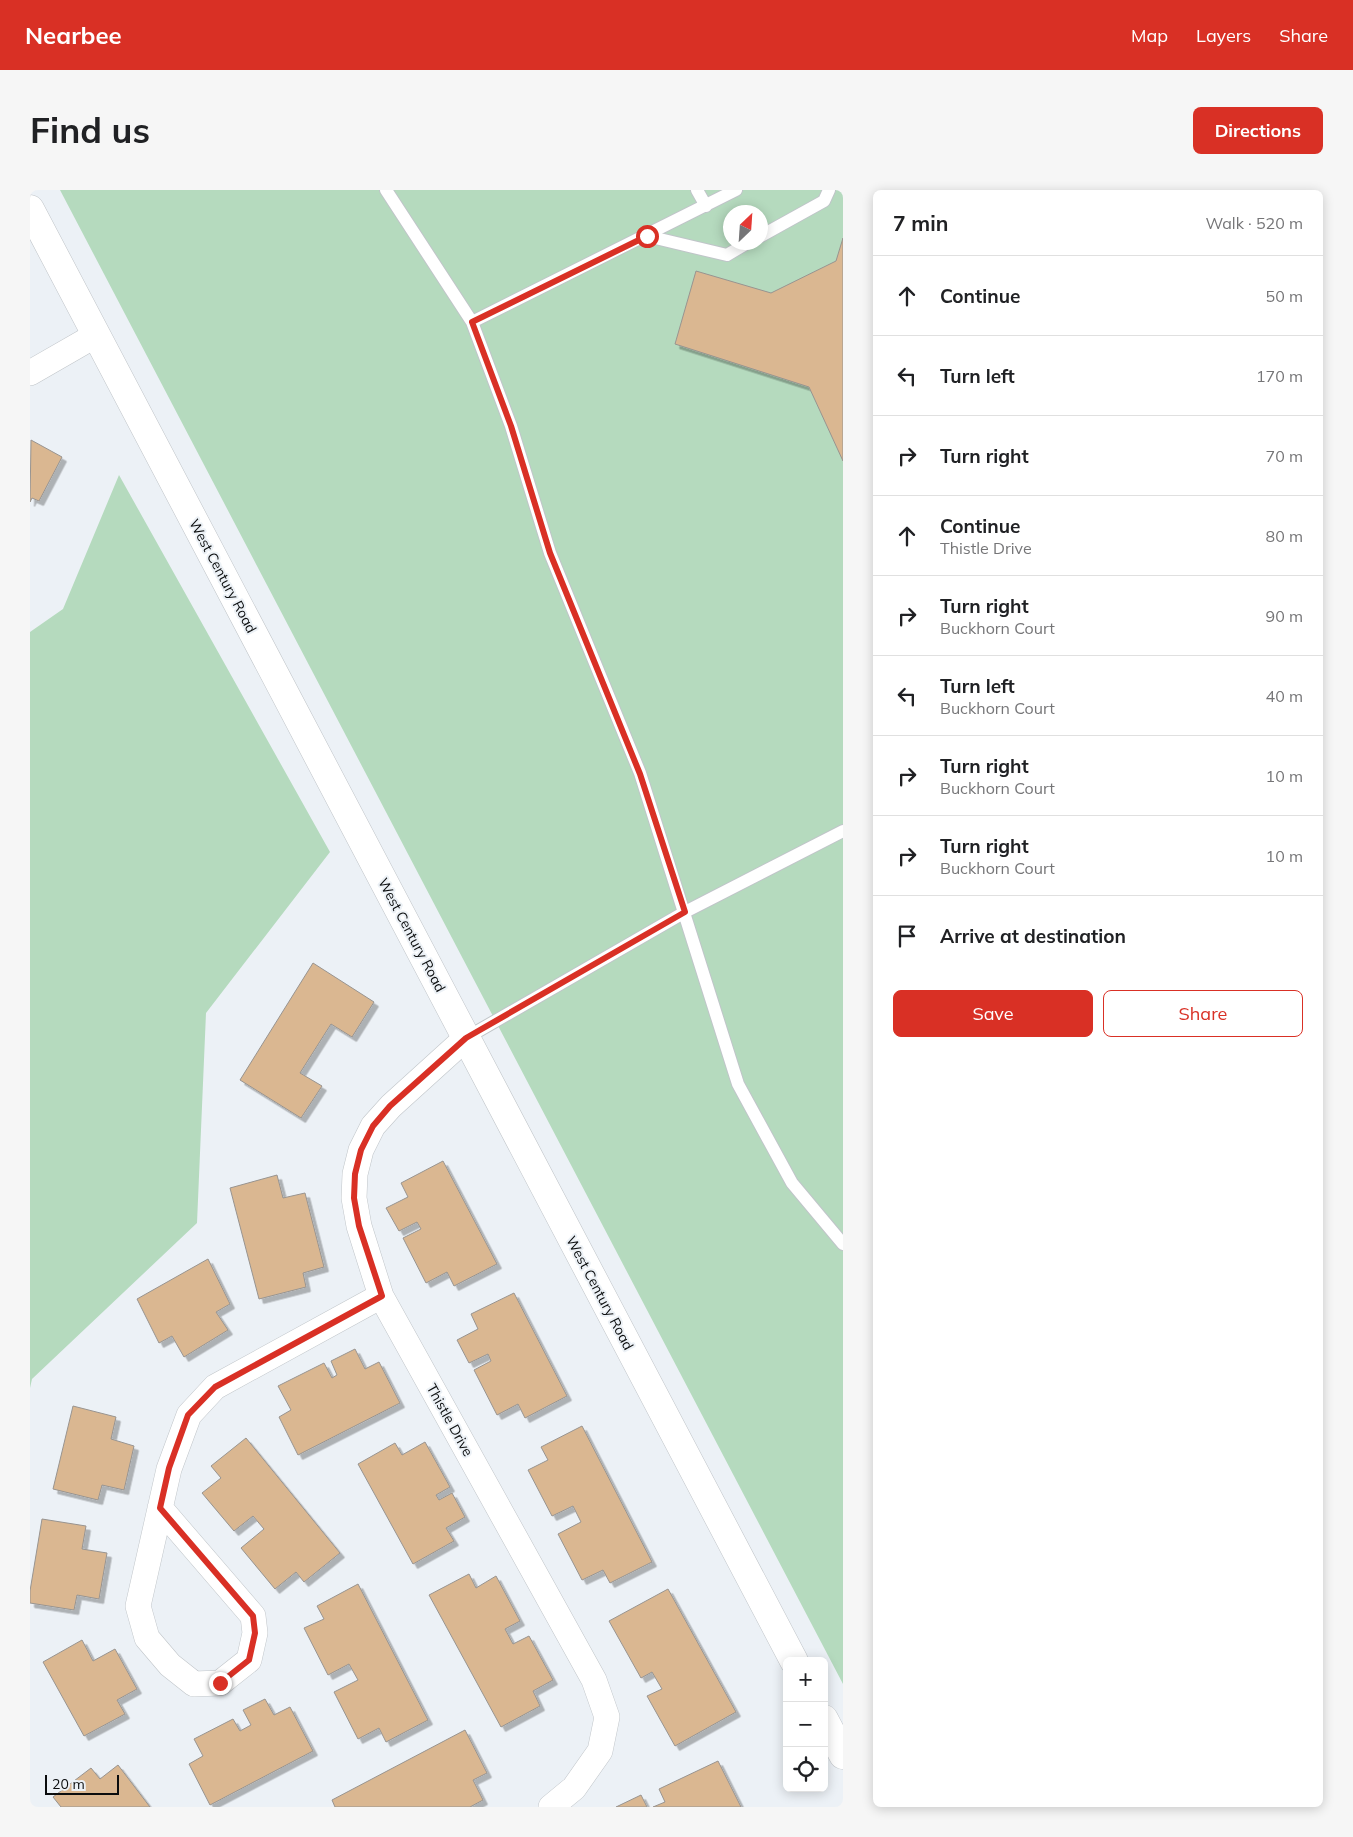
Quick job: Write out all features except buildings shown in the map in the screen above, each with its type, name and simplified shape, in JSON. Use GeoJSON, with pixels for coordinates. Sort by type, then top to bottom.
{"type":"FeatureCollection","features":[{"type":"Feature","properties":{"kind":"main road","name":"West Century Road"},"geometry":{"type":"LineString","coordinates":[[30,209],[792,1657]]}},
{"type":"Feature","properties":{"kind":"main road"},"geometry":{"type":"LineString","coordinates":[[828,1727],[843,1755]]}},
{"type":"Feature","properties":{"kind":"street"},"geometry":{"type":"LineString","coordinates":[[30,373],[96,335]]}},
{"type":"Feature","properties":{"kind":"street","name":"Thistle Drive"},"geometry":{"type":"LineString","coordinates":[[466,1038],[390,1106],[373,1126],[361,1150],[355,1174],[354,1198],[359,1226],[382,1296],[594,1680],[607,1717],[600,1751],[574,1788],[551,1807]]}},
{"type":"Feature","properties":{"kind":"street"},"geometry":{"type":"LineString","coordinates":[[160,1508],[253,1616],[255,1633],[249,1660],[220,1683],[194,1684],[170,1665],[147,1638],[138,1606],[160,1508],[169,1468],[188,1415],[215,1387],[382,1296]]}},
{"type":"Feature","properties":{"kind":"lane"},"geometry":{"type":"LineString","coordinates":[[386,190],[472,322],[511,426],[550,553],[640,774],[738,1084],[792,1183],[843,1244]]}},
{"type":"Feature","properties":{"kind":"lane"},"geometry":{"type":"LineString","coordinates":[[697,190],[706,206]]}},
{"type":"Feature","properties":{"kind":"lane"},"geometry":{"type":"LineString","coordinates":[[472,322],[736,190]]}},
{"type":"Feature","properties":{"kind":"lane"},"geometry":{"type":"LineString","coordinates":[[768,232],[824,201],[829,190]]}},
{"type":"Feature","properties":{"kind":"lane"},"geometry":{"type":"LineString","coordinates":[[647,236],[727,255],[735,250]]}},
{"type":"Feature","properties":{"kind":"lane"},"geometry":{"type":"LineString","coordinates":[[466,1038],[685,912],[843,831]]}},
{"type":"Feature","properties":{"kind":"green space"},"geometry":{"type":"Polygon","coordinates":[[[60,190],[843,190],[843,1684],[60,190]]]}},
{"type":"Feature","properties":{"kind":"green space"},"geometry":{"type":"Polygon","coordinates":[[[119,475],[330,852],[206,1013],[197,1223],[32,1379],[30,1388],[30,632],[63,609],[119,475]]]}},
{"type":"Feature","properties":{"kind":"route"},"geometry":{"type":"LineString","coordinates":[[220,1683],[249,1660],[255,1633],[253,1616],[160,1508],[169,1468],[188,1415],[215,1387],[382,1296],[359,1226],[354,1198],[355,1174],[361,1150],[373,1126],[390,1106],[466,1038],[685,912],[640,774],[550,553],[511,426],[472,322],[647,236]]}}]}
